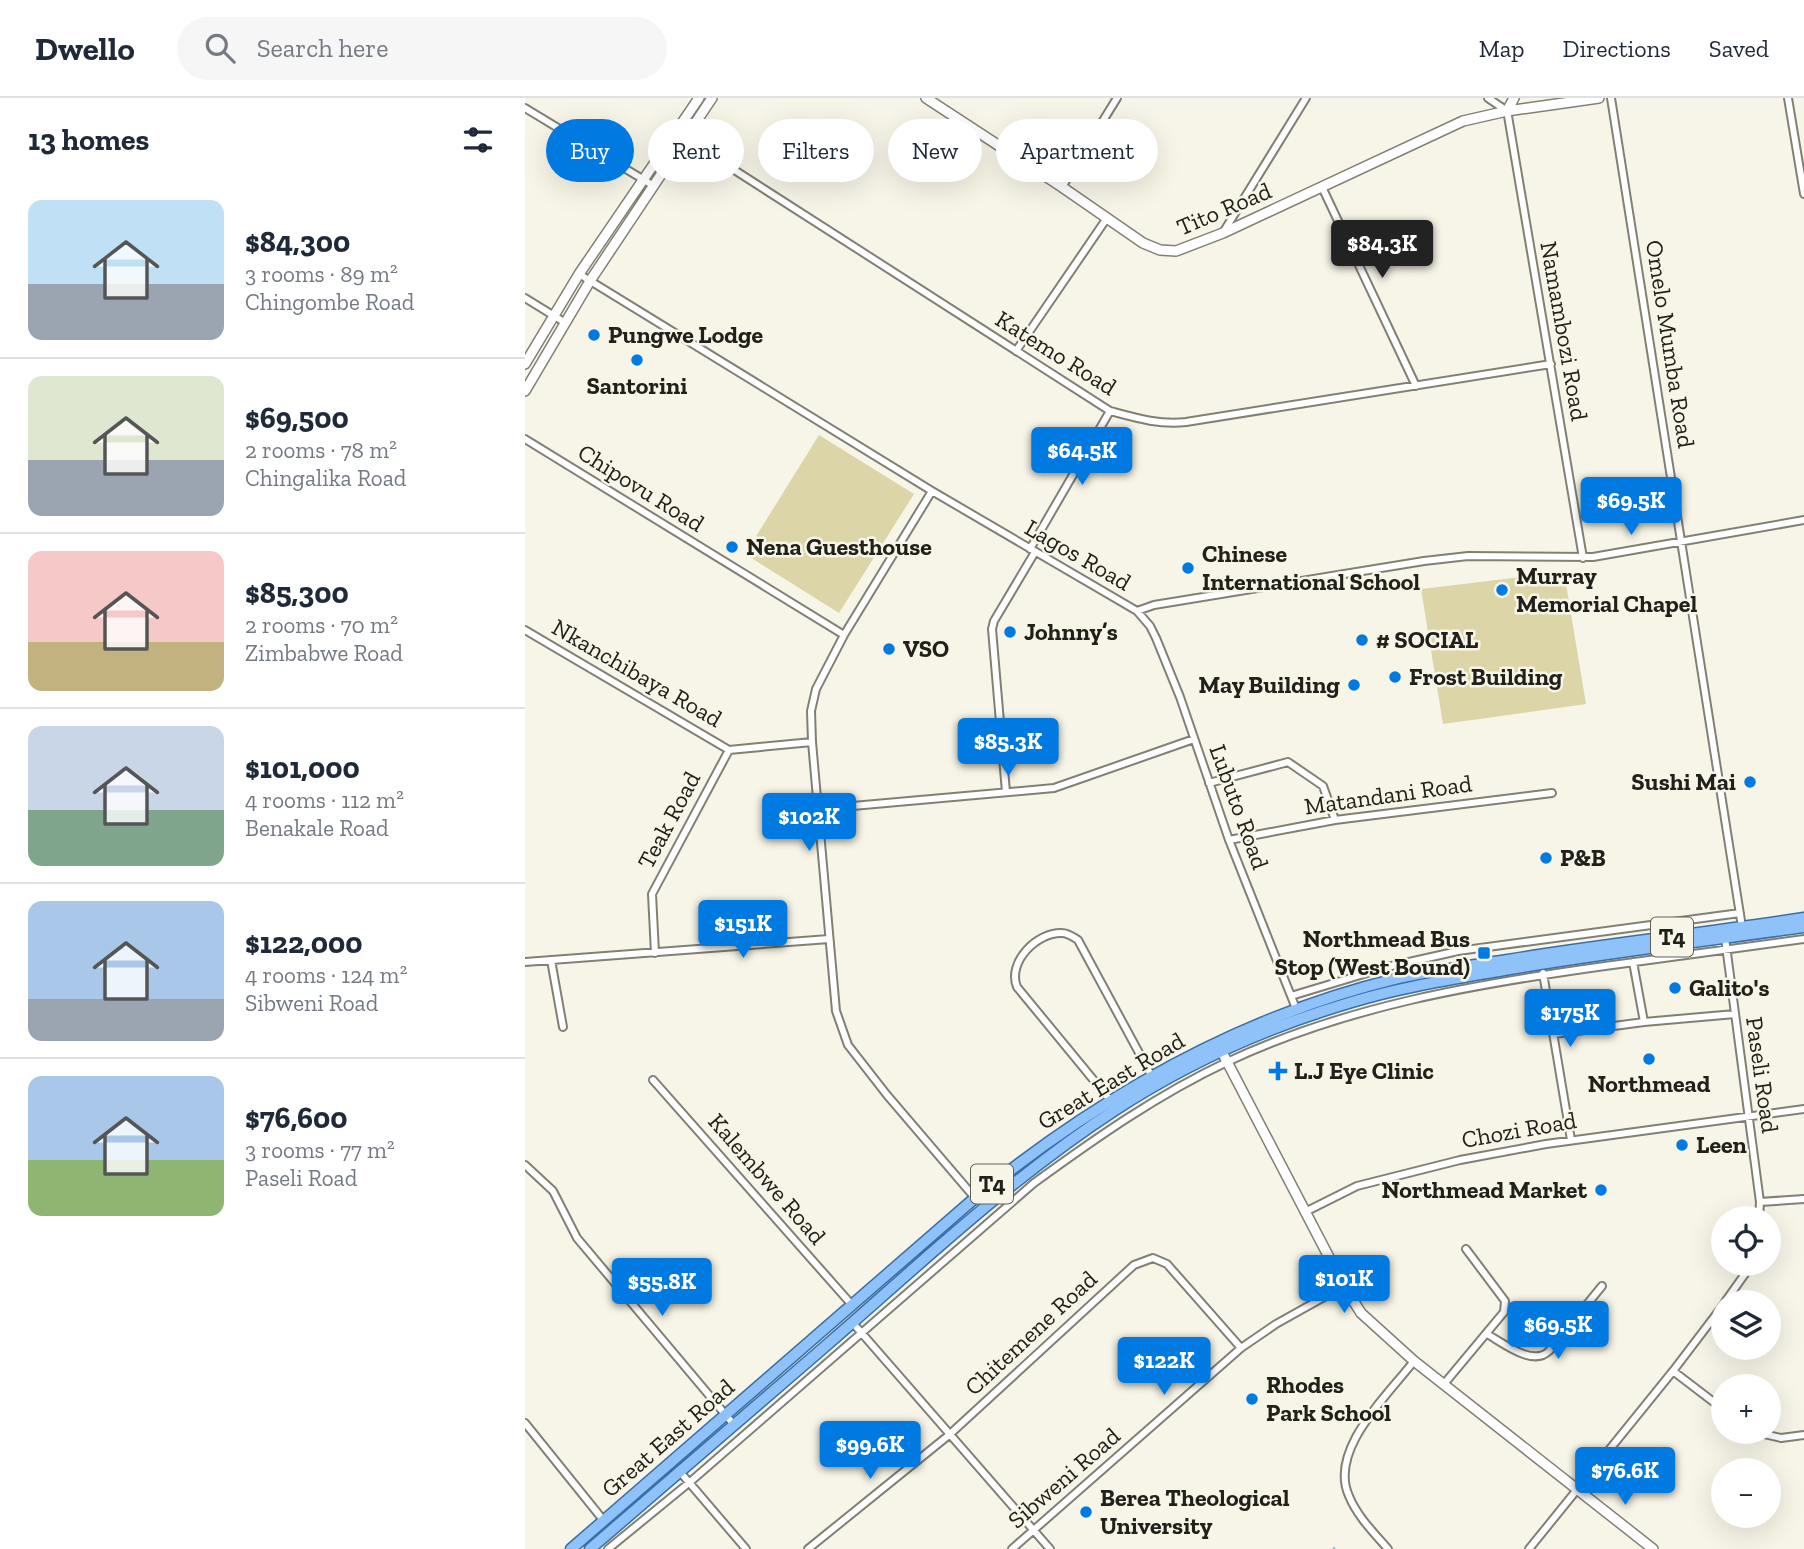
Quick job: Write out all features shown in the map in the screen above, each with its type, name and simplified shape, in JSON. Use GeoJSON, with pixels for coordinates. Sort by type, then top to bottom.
{"type":"FeatureCollection","features":[{"type":"Feature","properties":{"kind":"main road"},"geometry":{"type":"LineString","coordinates":[[684,119],[699,98]]}},
{"type":"Feature","properties":{"kind":"main road"},"geometry":{"type":"LineString","coordinates":[[698,119],[712,98]]}},
{"type":"Feature","properties":{"kind":"main road","name":"Tito Road"},"geometry":{"type":"LineString","coordinates":[[926,98],[1143,243],[1168,251],[1185,249],[1223,233],[1463,121],[1507,111],[1599,98]]}},
{"type":"Feature","properties":{"kind":"main road"},"geometry":{"type":"LineString","coordinates":[[1507,111],[1514,98]]}},
{"type":"Feature","properties":{"kind":"main road"},"geometry":{"type":"LineString","coordinates":[[525,363],[579,274],[648,173]]}},
{"type":"Feature","properties":{"kind":"main road"},"geometry":{"type":"LineString","coordinates":[[525,391],[564,322],[657,182]]}},
{"type":"Feature","properties":{"kind":"main road","name":"Great East Road"},"geometry":{"type":"LineString","coordinates":[[1541,964],[1804,918]]}},
{"type":"Feature","properties":{"kind":"main road","name":"Great East Road"},"geometry":{"type":"LineString","coordinates":[[571,1549],[1015,1165],[1151,1075],[1238,1033],[1397,979],[1541,964],[1651,948],[1726,944],[1804,927]]}},
{"type":"Feature","properties":{"kind":"main road","name":"Great East Road"},"geometry":{"type":"LineString","coordinates":[[590,1549],[1028,1171],[1114,1110],[1153,1087],[1299,1014]]}},
{"type":"Feature","properties":{"kind":"main road"},"geometry":{"type":"LineString","coordinates":[[1222,1052],[1344,1286],[1364,1316],[1414,1361],[1653,1549]]}},
{"type":"Feature","properties":{"kind":"street"},"geometry":{"type":"LineString","coordinates":[[1223,233],[1306,98]]}},
{"type":"Feature","properties":{"kind":"street"},"geometry":{"type":"LineString","coordinates":[[1487,98],[1507,111]]}},
{"type":"Feature","properties":{"kind":"street","name":"Omelo Mumba Road"},"geometry":{"type":"LineString","coordinates":[[1611,98],[1742,927]]}},
{"type":"Feature","properties":{"kind":"street"},"geometry":{"type":"LineString","coordinates":[[1788,98],[1804,194]]}},
{"type":"Feature","properties":{"kind":"street"},"geometry":{"type":"LineString","coordinates":[[1062,187],[1113,99]]}},
{"type":"Feature","properties":{"kind":"street"},"geometry":{"type":"LineString","coordinates":[[525,108],[654,186]]}},
{"type":"Feature","properties":{"kind":"street","name":"Namambozi Road"},"geometry":{"type":"LineString","coordinates":[[1507,111],[1583,558]]}},
{"type":"Feature","properties":{"kind":"street","name":"Katemo Road"},"geometry":{"type":"LineString","coordinates":[[744,176],[1111,411],[1144,420],[1173,424],[1551,364]]}},
{"type":"Feature","properties":{"kind":"street"},"geometry":{"type":"LineString","coordinates":[[1322,187],[1416,386]]}},
{"type":"Feature","properties":{"kind":"street"},"geometry":{"type":"LineString","coordinates":[[1016,351],[1107,218]]}},
{"type":"Feature","properties":{"kind":"street","name":"Lagos Road"},"geometry":{"type":"LineString","coordinates":[[579,274],[933,491],[1137,611],[1154,605],[1446,558],[1583,558],[1804,520]]}},
{"type":"Feature","properties":{"kind":"street"},"geometry":{"type":"LineString","coordinates":[[525,298],[564,322]]}},
{"type":"Feature","properties":{"kind":"street"},"geometry":{"type":"LineString","coordinates":[[1006,792],[992,629],[1111,411]]}},
{"type":"Feature","properties":{"kind":"street","name":"Chipovu Road"},"geometry":{"type":"LineString","coordinates":[[525,439],[844,635]]}},
{"type":"Feature","properties":{"kind":"street"},"geometry":{"type":"LineString","coordinates":[[933,491],[844,635],[816,689],[811,711],[812,742],[837,1011],[848,1045],[975,1198]]}},
{"type":"Feature","properties":{"kind":"street","name":"Lubuto Road"},"geometry":{"type":"LineString","coordinates":[[1137,611],[1156,638],[1229,840],[1299,1014]]}},
{"type":"Feature","properties":{"kind":"street","name":"Nkanchibaya Road"},"geometry":{"type":"LineString","coordinates":[[525,630],[729,750],[812,742]]}},
{"type":"Feature","properties":{"kind":"street"},"geometry":{"type":"LineString","coordinates":[[819,809],[1064,785],[1194,739]]}},
{"type":"Feature","properties":{"kind":"street","name":"Teak Road"},"geometry":{"type":"LineString","coordinates":[[655,953],[652,894],[729,750]]}},
{"type":"Feature","properties":{"kind":"street"},"geometry":{"type":"LineString","coordinates":[[1209,783],[1288,762],[1324,786],[1335,820]]}},
{"type":"Feature","properties":{"kind":"street","name":"Matandani Road"},"geometry":{"type":"LineString","coordinates":[[1229,840],[1335,820],[1552,793]]}},
{"type":"Feature","properties":{"kind":"street"},"geometry":{"type":"LineString","coordinates":[[1291,996],[1387,967],[1458,951],[1740,913]]}},
{"type":"Feature","properties":{"kind":"street"},"geometry":{"type":"LineString","coordinates":[[1110,1100],[1017,987],[1014,970],[1031,946],[1061,933],[1078,940],[1151,1075]]}},
{"type":"Feature","properties":{"kind":"street"},"geometry":{"type":"LineString","coordinates":[[525,962],[829,939]]}},
{"type":"Feature","properties":{"kind":"street"},"geometry":{"type":"LineString","coordinates":[[608,1549],[1034,1183],[1090,1142],[1161,1096],[1227,1062],[1349,1015],[1458,989],[1541,964],[1633,962],[1726,944],[1804,939]]}},
{"type":"Feature","properties":{"kind":"street","name":"Paseli Road"},"geometry":{"type":"LineString","coordinates":[[1726,944],[1760,1206]]}},
{"type":"Feature","properties":{"kind":"street"},"geometry":{"type":"LineString","coordinates":[[1651,948],[1653,960]]}},
{"type":"Feature","properties":{"kind":"street"},"geometry":{"type":"LineString","coordinates":[[551,960],[563,1027]]}},
{"type":"Feature","properties":{"kind":"street"},"geometry":{"type":"LineString","coordinates":[[1633,962],[1644,1022]]}},
{"type":"Feature","properties":{"kind":"street"},"geometry":{"type":"LineString","coordinates":[[1541,964],[1571,1140]]}},
{"type":"Feature","properties":{"kind":"street"},"geometry":{"type":"LineString","coordinates":[[1554,1034],[1735,1014]]}},
{"type":"Feature","properties":{"kind":"street","name":"Kalembwe Road"},"geometry":{"type":"LineString","coordinates":[[653,1080],[852,1305]]}},
{"type":"Feature","properties":{"kind":"street","name":"Chozi Road"},"geometry":{"type":"LineString","coordinates":[[1305,1212],[1357,1186],[1487,1155],[1571,1140],[1804,1109]]}},
{"type":"Feature","properties":{"kind":"street"},"geometry":{"type":"LineString","coordinates":[[525,1166],[553,1191],[577,1238],[735,1426]]}},
{"type":"Feature","properties":{"kind":"street"},"geometry":{"type":"LineString","coordinates":[[1760,1202],[1804,1199]]}},
{"type":"Feature","properties":{"kind":"street"},"geometry":{"type":"LineString","coordinates":[[1444,1384],[1504,1312],[1505,1301],[1465,1249]]}},
{"type":"Feature","properties":{"kind":"street","name":"Chitemene Road"},"geometry":{"type":"LineString","coordinates":[[808,1549],[949,1435],[1134,1265],[1153,1258],[1167,1264],[1241,1348]]}},
{"type":"Feature","properties":{"kind":"street","name":"Sibweni Road"},"geometry":{"type":"LineString","coordinates":[[1012,1549],[1241,1348],[1276,1324],[1344,1286]]}},
{"type":"Feature","properties":{"kind":"street"},"geometry":{"type":"LineString","coordinates":[[1487,1334],[1531,1357],[1541,1357],[1549,1351],[1602,1286]]}},
{"type":"Feature","properties":{"kind":"street"},"geometry":{"type":"LineString","coordinates":[[1529,1549],[1711,1321]]}},
{"type":"Feature","properties":{"kind":"street"},"geometry":{"type":"LineString","coordinates":[[852,1322],[1050,1549]]}},
{"type":"Feature","properties":{"kind":"street"},"geometry":{"type":"LineString","coordinates":[[1388,1549],[1350,1500],[1346,1489],[1345,1466],[1349,1448],[1356,1436],[1414,1361]]}},
{"type":"Feature","properties":{"kind":"street"},"geometry":{"type":"LineString","coordinates":[[1673,1371],[1711,1400]]}},
{"type":"Feature","properties":{"kind":"street"},"geometry":{"type":"LineString","coordinates":[[525,1423],[604,1521]]}},
{"type":"Feature","properties":{"kind":"street"},"geometry":{"type":"LineString","coordinates":[[1781,1438],[1804,1435]]}},
{"type":"Feature","properties":{"kind":"street"},"geometry":{"type":"LineString","coordinates":[[681,1472],[746,1549]]}},
{"type":"Feature","properties":{"kind":"shaded area"},"geometry":{"type":"Polygon","coordinates":[[[819,435],[914,494],[839,613],[745,554],[819,435]]]}},
{"type":"Feature","properties":{"kind":"shaded area"},"geometry":{"type":"Polygon","coordinates":[[[1564,572],[1586,704],[1443,724],[1421,589],[1564,572]]]}},
{"type":"Feature","properties":{"kind":"place","name":"Pungwe Lodge"},"geometry":{"type":"Point","coordinates":[594,335]}},
{"type":"Feature","properties":{"kind":"place","name":"Santorini"},"geometry":{"type":"Point","coordinates":[637,360]}},
{"type":"Feature","properties":{"kind":"place","name":"Nena Guesthouse"},"geometry":{"type":"Point","coordinates":[732,547]}},
{"type":"Feature","properties":{"kind":"place","name":"Chinese International School"},"geometry":{"type":"Point","coordinates":[1188,568]}},
{"type":"Feature","properties":{"kind":"place","name":"Murray Memorial Chapel"},"geometry":{"type":"Point","coordinates":[1502,590]}},
{"type":"Feature","properties":{"kind":"place","name":"Johnny’s"},"geometry":{"type":"Point","coordinates":[1010,632]}},
{"type":"Feature","properties":{"kind":"place","name":"# SOCIAL"},"geometry":{"type":"Point","coordinates":[1362,640]}},
{"type":"Feature","properties":{"kind":"place","name":"VSO"},"geometry":{"type":"Point","coordinates":[889,649]}},
{"type":"Feature","properties":{"kind":"place","name":"Frost Building"},"geometry":{"type":"Point","coordinates":[1395,677]}},
{"type":"Feature","properties":{"kind":"place","name":"May Building"},"geometry":{"type":"Point","coordinates":[1354,685]}},
{"type":"Feature","properties":{"kind":"place","name":"Sushi Mai"},"geometry":{"type":"Point","coordinates":[1750,782]}},
{"type":"Feature","properties":{"kind":"place","name":"P&B"},"geometry":{"type":"Point","coordinates":[1546,858]}},
{"type":"Feature","properties":{"kind":"place","name":"Northmead Bus Stop (West Bound)"},"geometry":{"type":"Point","coordinates":[1484,953]}},
{"type":"Feature","properties":{"kind":"place","name":"Galito's"},"geometry":{"type":"Point","coordinates":[1675,988]}},
{"type":"Feature","properties":{"kind":"place","name":"Northmead"},"geometry":{"type":"Point","coordinates":[1649,1059]}},
{"type":"Feature","properties":{"kind":"place","name":"L.J Eye Clinic"},"geometry":{"type":"Point","coordinates":[1278,1071]}},
{"type":"Feature","properties":{"kind":"place","name":"Leen"},"geometry":{"type":"Point","coordinates":[1682,1145]}},
{"type":"Feature","properties":{"kind":"place","name":"Northmead Market"},"geometry":{"type":"Point","coordinates":[1601,1190]}},
{"type":"Feature","properties":{"kind":"place","name":"Rhodes Park School"},"geometry":{"type":"Point","coordinates":[1252,1399]}},
{"type":"Feature","properties":{"kind":"place","name":"Berea Theological University"},"geometry":{"type":"Point","coordinates":[1086,1512]}}]}
